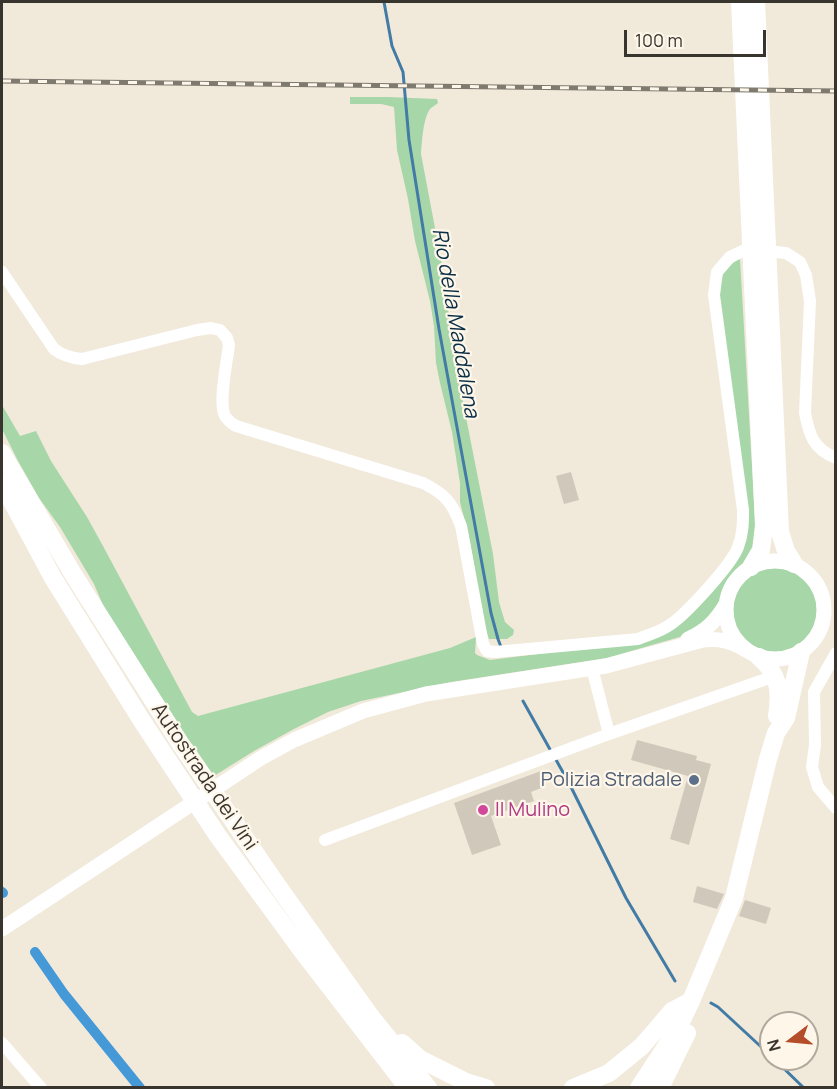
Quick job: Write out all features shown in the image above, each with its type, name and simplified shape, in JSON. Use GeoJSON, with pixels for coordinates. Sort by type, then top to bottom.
{"type":"FeatureCollection","features":[{"type":"Feature","properties":{"kind":"highway"},"geometry":{"type":"LineString","coordinates":[[740,2],[780,532],[786,551],[794,564]]}},
{"type":"Feature","properties":{"kind":"highway"},"geometry":{"type":"LineString","coordinates":[[751,567],[761,550],[764,526],[756,2]]}},
{"type":"Feature","properties":{"kind":"highway","name":"Autostrada dei Vini"},"geometry":{"type":"LineString","coordinates":[[2,454],[73,574],[180,743],[370,1017],[428,1088]]}},
{"type":"Feature","properties":{"kind":"highway","name":"Autostrada dei Vini"},"geometry":{"type":"LineString","coordinates":[[2,483],[53,578],[142,721],[218,836],[303,952],[408,1088]]}},
{"type":"Feature","properties":{"kind":"highway"},"geometry":{"type":"LineString","coordinates":[[776,733],[786,718],[801,652]]}},
{"type":"Feature","properties":{"kind":"highway"},"geometry":{"type":"LineString","coordinates":[[639,1088],[677,1029],[691,1001],[734,898],[776,733],[780,695],[775,676],[768,664],[752,653]]}},
{"type":"Feature","properties":{"kind":"highway"},"geometry":{"type":"LineString","coordinates":[[573,1088],[609,1073],[642,1046],[672,1011],[691,1001]]}},
{"type":"Feature","properties":{"kind":"highway"},"geometry":{"type":"LineString","coordinates":[[660,1088],[688,1032],[691,1001]]}},
{"type":"Feature","properties":{"kind":"highway"},"geometry":{"type":"LineString","coordinates":[[370,1017],[420,1059],[466,1083],[486,1088]]}},
{"type":"Feature","properties":{"kind":"main road"},"geometry":{"type":"LineString","coordinates":[[669,648],[701,633],[713,623],[726,604],[737,578],[751,567],[771,561],[794,564],[811,576],[819,588],[836,601]]}},
{"type":"Feature","properties":{"kind":"main road"},"geometry":{"type":"LineString","coordinates":[[819,588],[824,602],[824,618],[819,633]]}},
{"type":"Feature","properties":{"kind":"main road"},"geometry":{"type":"LineString","coordinates":[[726,604],[728,624],[734,637],[752,653]]}},
{"type":"Feature","properties":{"kind":"main road"},"geometry":{"type":"LineString","coordinates":[[2,929],[261,758],[294,740],[363,711],[426,694],[624,662],[703,640],[718,639],[734,643],[752,653],[770,659],[791,657],[808,647],[819,633],[836,621]]}},
{"type":"Feature","properties":{"kind":"street"},"geometry":{"type":"LineString","coordinates":[[2,272],[54,349],[68,357],[82,359],[197,330],[211,328],[220,330],[227,338],[229,345],[222,405],[228,420],[236,426],[423,483],[439,491],[456,512],[461,526],[483,644],[487,651],[638,639],[653,634],[670,625],[690,607],[730,562],[738,549],[743,532],[743,510],[714,295],[717,272],[730,257],[747,249],[786,253],[800,262],[806,274],[810,301],[805,413],[808,430],[815,445],[836,458]]}},
{"type":"Feature","properties":{"kind":"street"},"geometry":{"type":"LineString","coordinates":[[836,653],[814,692],[815,745],[812,767],[818,787],[836,808]]}},
{"type":"Feature","properties":{"kind":"street"},"geometry":{"type":"LineString","coordinates":[[592,668],[609,734]]}},
{"type":"Feature","properties":{"kind":"street"},"geometry":{"type":"LineString","coordinates":[[325,840],[609,734],[775,676]]}},
{"type":"Feature","properties":{"kind":"street"},"geometry":{"type":"LineString","coordinates":[[2,1043],[41,1088]]}},
{"type":"Feature","properties":{"kind":"green space"},"geometry":{"type":"Polygon","coordinates":[[[350,97],[437,99],[438,103],[430,109],[426,119],[421,154],[442,265],[462,397],[493,554],[499,602],[505,622],[514,630],[513,635],[507,639],[489,639],[484,624],[470,542],[460,502],[460,483],[452,432],[436,363],[430,301],[415,241],[397,150],[394,107],[381,104],[350,104],[350,97]]]}},
{"type":"Feature","properties":{"kind":"green space"},"geometry":{"type":"Polygon","coordinates":[[[740,259],[756,536],[751,556],[727,580],[717,611],[690,634],[607,658],[451,682],[361,701],[328,712],[294,729],[214,776],[192,744],[183,737],[111,624],[94,584],[60,527],[39,498],[2,429],[2,405],[20,436],[36,431],[51,461],[87,517],[192,712],[198,716],[450,648],[476,637],[475,653],[490,660],[634,642],[658,635],[743,544],[719,296],[723,274],[729,266],[740,259]]]}},
{"type":"Feature","properties":{"kind":"green space"},"geometry":{"type":"Polygon","coordinates":[[[775,568],[791,571],[805,580],[814,594],[817,610],[814,626],[805,640],[791,649],[775,652],[759,649],[745,640],[736,626],[733,610],[736,594],[745,580],[759,571],[775,568]]]}},
{"type":"Feature","properties":{"kind":"building"},"geometry":{"type":"Polygon","coordinates":[[[571,472],[579,500],[564,504],[556,476],[571,472]]]}},
{"type":"Feature","properties":{"kind":"building"},"geometry":{"type":"Polygon","coordinates":[[[637,740],[697,756],[696,760],[711,764],[689,845],[670,839],[688,776],[631,760],[637,740]]]}},
{"type":"Feature","properties":{"kind":"building","name":"Il Mulino"},"geometry":{"type":"Polygon","coordinates":[[[541,771],[546,786],[531,792],[534,801],[491,816],[501,845],[472,855],[454,803],[541,771]]]}},
{"type":"Feature","properties":{"kind":"building"},"geometry":{"type":"Polygon","coordinates":[[[697,886],[724,894],[717,909],[693,902],[697,886]]]}},
{"type":"Feature","properties":{"kind":"building"},"geometry":{"type":"Polygon","coordinates":[[[745,900],[771,908],[766,924],[739,916],[745,900]]]}},
{"type":"Feature","properties":{"kind":"waterway","name":"Rio della Maddalena"},"geometry":{"type":"LineString","coordinates":[[384,2],[392,46],[403,72],[409,140],[439,329],[491,613],[501,647]]}},
{"type":"Feature","properties":{"kind":"waterway","name":"Rio della Maddalena"},"geometry":{"type":"LineString","coordinates":[[523,701],[552,753]]}},
{"type":"Feature","properties":{"kind":"waterway","name":"Rio della Maddalena"},"geometry":{"type":"LineString","coordinates":[[555,758],[626,898],[675,981]]}},
{"type":"Feature","properties":{"kind":"waterway"},"geometry":{"type":"LineString","coordinates":[[35,952],[64,994],[140,1088]]}},
{"type":"Feature","properties":{"kind":"waterway","name":"Rio della Maddalena"},"geometry":{"type":"LineString","coordinates":[[711,1003],[759,1045]]}},
{"type":"Feature","properties":{"kind":"waterway","name":"Rio della Maddalena"},"geometry":{"type":"LineString","coordinates":[[786,1071],[804,1088]]}},
{"type":"Feature","properties":{"kind":"railway"},"geometry":{"type":"LineString","coordinates":[[2,81],[836,91]]}},
{"type":"Feature","properties":{"kind":"place","name":"Polizia Stradale"},"geometry":{"type":"Point","coordinates":[694,780]}},
{"type":"Feature","properties":{"kind":"place","name":"Il Mulino"},"geometry":{"type":"Point","coordinates":[483,810]}}]}
